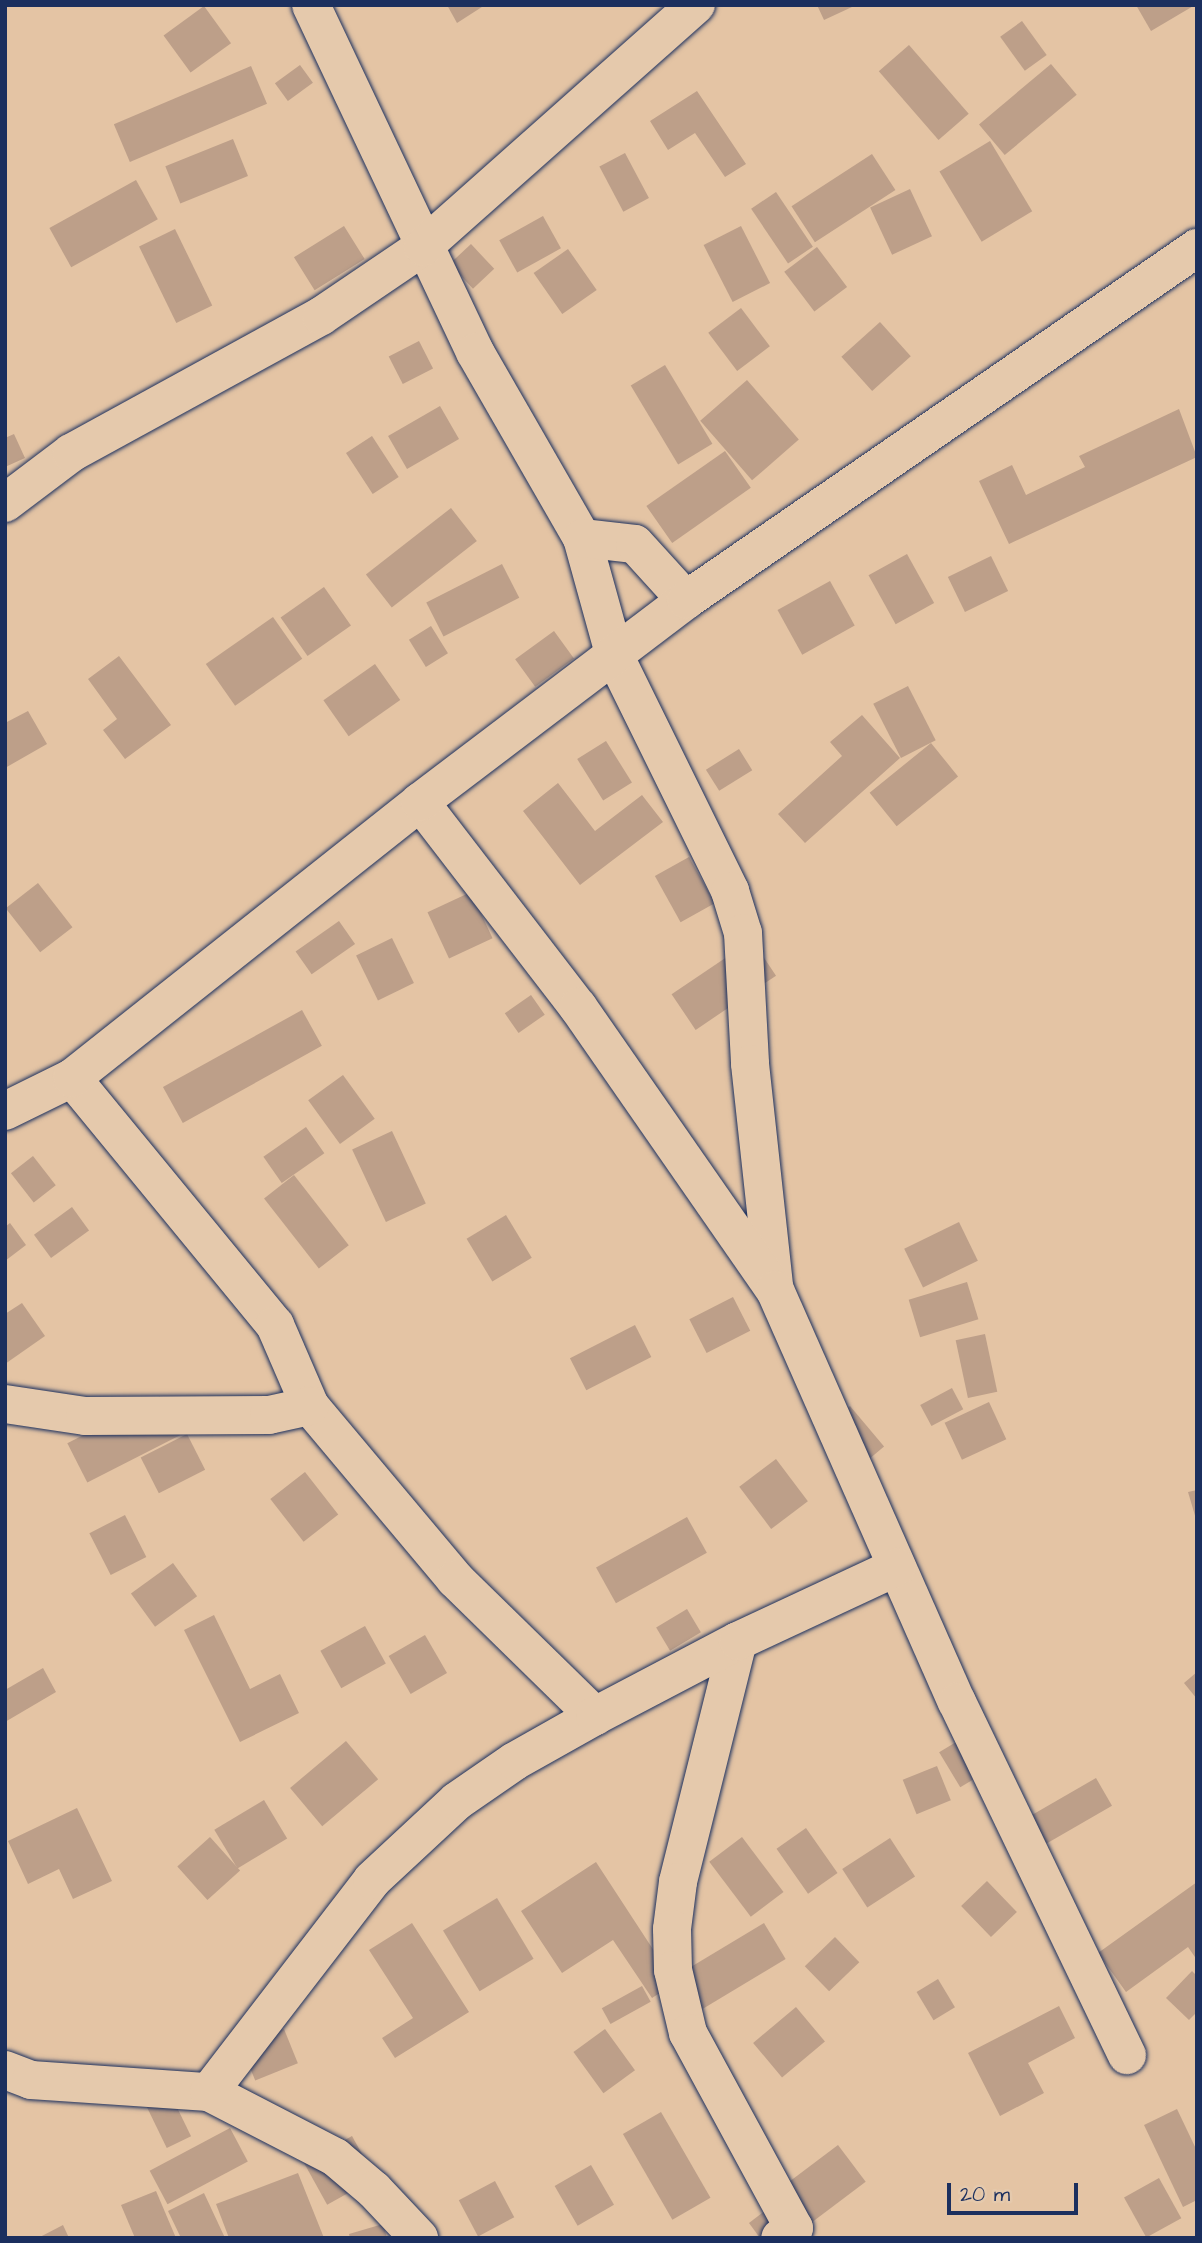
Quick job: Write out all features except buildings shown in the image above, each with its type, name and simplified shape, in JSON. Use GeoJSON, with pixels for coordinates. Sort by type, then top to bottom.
{"type":"FeatureCollection","features":[{"type":"Feature","properties":{"kind":"street"},"geometry":{"type":"LineString","coordinates":[[311,5],[423,247],[475,352],[583,538],[615,657],[730,891],[743,933],[750,1064],[775,1290]]}},
{"type":"Feature","properties":{"kind":"street"},"geometry":{"type":"LineString","coordinates":[[5,503],[71,453],[321,316],[423,247],[696,5]]}},
{"type":"Feature","properties":{"kind":"street"},"geometry":{"type":"LineString","coordinates":[[5,1111],[72,1078],[419,802],[615,657],[686,600],[1197,248]]}},
{"type":"Feature","properties":{"kind":"street"},"geometry":{"type":"LineString","coordinates":[[583,538],[635,544],[686,600]]}},
{"type":"Feature","properties":{"kind":"street"},"geometry":{"type":"LineString","coordinates":[[419,802],[578,1007],[775,1290],[897,1567],[1127,2055]]}},
{"type":"Feature","properties":{"kind":"street"},"geometry":{"type":"LineString","coordinates":[[72,1078],[275,1325],[310,1406],[455,1578],[595,1716]]}},
{"type":"Feature","properties":{"kind":"street"},"geometry":{"type":"LineString","coordinates":[[5,1404],[85,1416],[269,1415],[310,1406]]}},
{"type":"Feature","properties":{"kind":"street"},"geometry":{"type":"LineString","coordinates":[[209,2092],[372,1880],[457,1801],[515,1761],[595,1716],[738,1640],[897,1567]]}},
{"type":"Feature","properties":{"kind":"street"},"geometry":{"type":"LineString","coordinates":[[738,1640],[678,1882],[672,1929],[673,1970],[688,2034],[794,2228],[780,2238]]}},
{"type":"Feature","properties":{"kind":"street"},"geometry":{"type":"LineString","coordinates":[[5,2070],[31,2080],[209,2092],[335,2157],[374,2190],[419,2238]]}}]}
